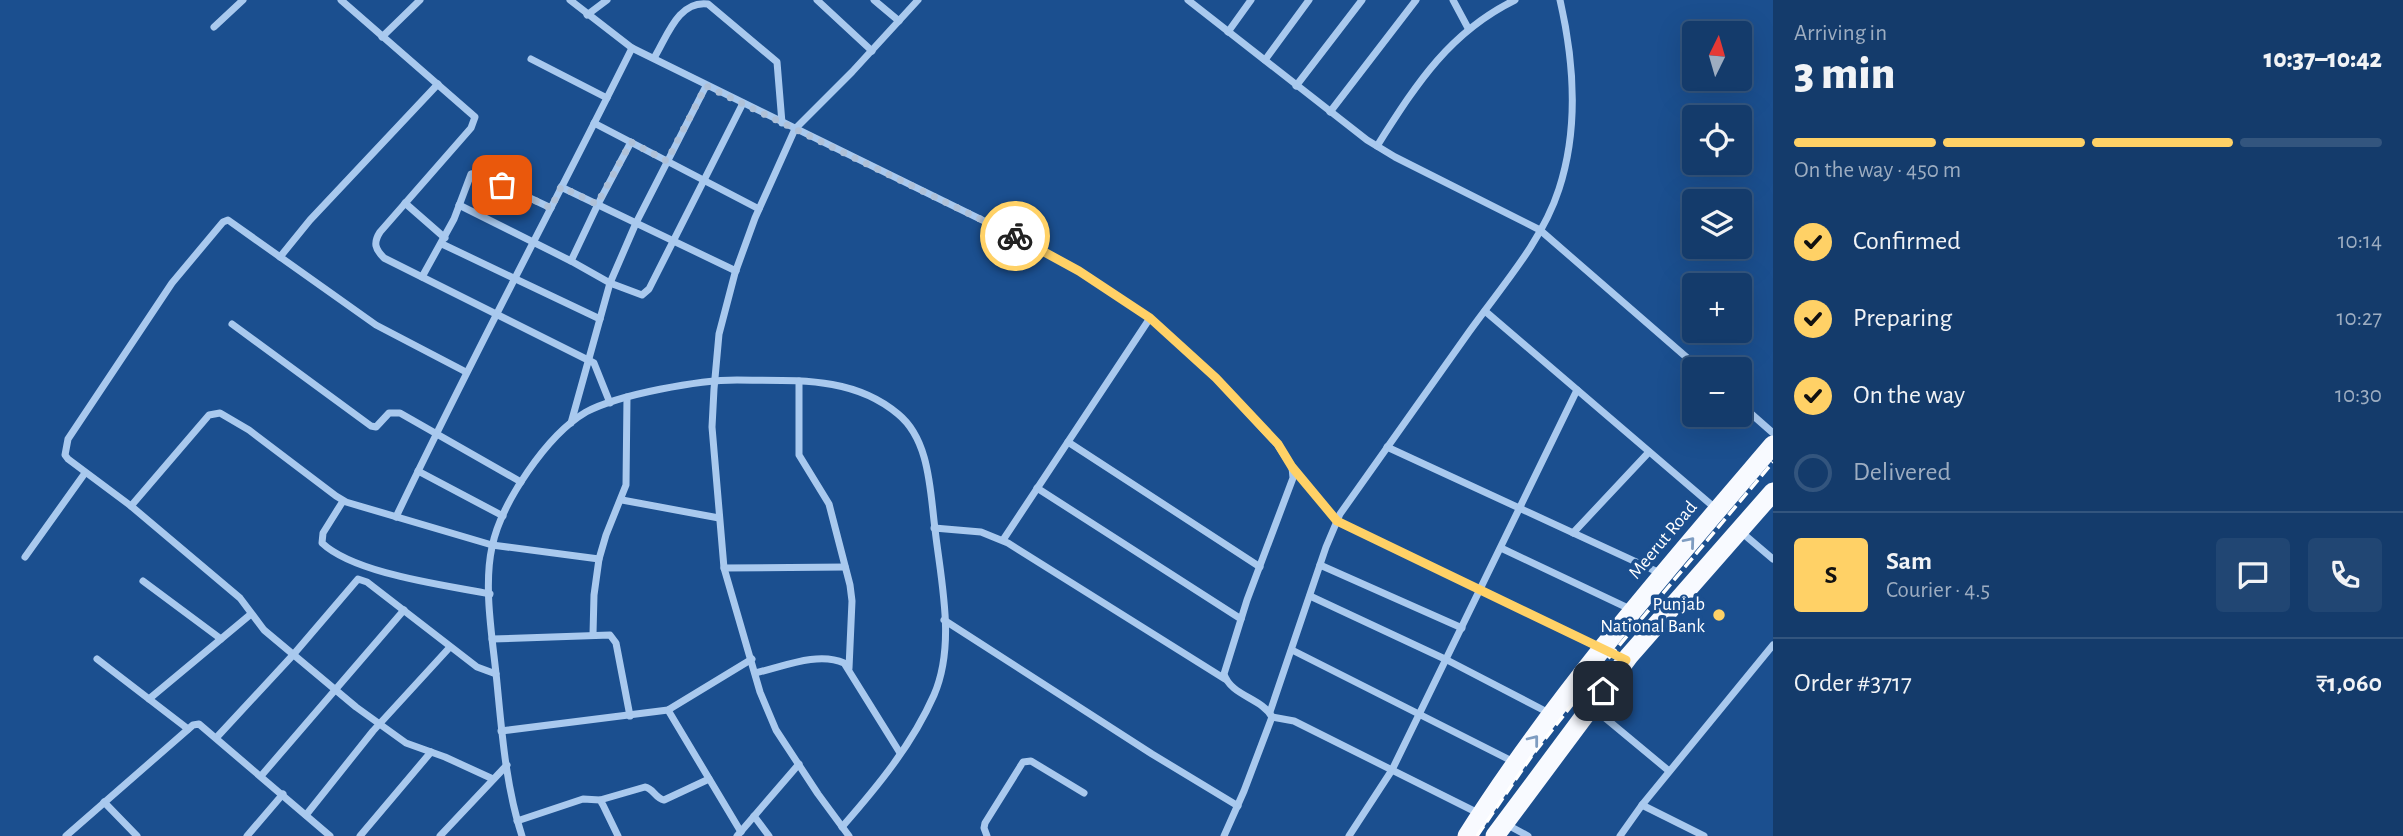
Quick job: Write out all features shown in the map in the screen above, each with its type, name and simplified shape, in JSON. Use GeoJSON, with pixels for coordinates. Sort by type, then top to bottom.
{"type":"FeatureCollection","features":[{"type":"Feature","properties":{"kind":"highway","name":"Meerut Road"},"geometry":{"type":"LineString","coordinates":[[1467,836],[1516,763],[1632,610],[1773,444]]}},
{"type":"Feature","properties":{"kind":"highway"},"geometry":{"type":"LineString","coordinates":[[1499,830],[1626,660],[1773,492]]}},
{"type":"Feature","properties":{"kind":"street"},"geometry":{"type":"LineString","coordinates":[[214,27],[243,0]]}},
{"type":"Feature","properties":{"kind":"street"},"geometry":{"type":"LineString","coordinates":[[341,0],[474,114],[474,122],[380,232],[375,243],[377,251],[384,258],[589,359],[597,366],[610,403]]}},
{"type":"Feature","properties":{"kind":"street"},"geometry":{"type":"LineString","coordinates":[[382,37],[420,0]]}},
{"type":"Feature","properties":{"kind":"street"},"geometry":{"type":"LineString","coordinates":[[570,0],[632,48],[1027,242],[1079,271],[1150,318],[1216,378],[1278,444],[1292,467],[1337,521],[1626,660]]}},
{"type":"Feature","properties":{"kind":"street"},"geometry":{"type":"LineString","coordinates":[[587,15],[607,0]]}},
{"type":"Feature","properties":{"kind":"street"},"geometry":{"type":"LineString","coordinates":[[817,0],[872,51]]}},
{"type":"Feature","properties":{"kind":"street"},"geometry":{"type":"LineString","coordinates":[[874,0],[899,21]]}},
{"type":"Feature","properties":{"kind":"street"},"geometry":{"type":"LineString","coordinates":[[849,836],[776,730],[760,692],[724,568],[712,426],[715,380],[719,334],[736,271],[759,209],[796,130],[918,0]]}},
{"type":"Feature","properties":{"kind":"street"},"geometry":{"type":"LineString","coordinates":[[1228,32],[1251,0]]}},
{"type":"Feature","properties":{"kind":"street"},"geometry":{"type":"LineString","coordinates":[[1296,86],[1362,0]]}},
{"type":"Feature","properties":{"kind":"street"},"geometry":{"type":"LineString","coordinates":[[1453,0],[1468,28]]}},
{"type":"Feature","properties":{"kind":"street"},"geometry":{"type":"LineString","coordinates":[[1377,146],[1428,71],[1468,28],[1501,3],[1515,0]]}},
{"type":"Feature","properties":{"kind":"street"},"geometry":{"type":"LineString","coordinates":[[1224,836],[1238,806],[1271,715],[1337,521],[1526,254],[1553,207],[1567,157],[1572,122],[1573,83],[1560,0]]}},
{"type":"Feature","properties":{"kind":"street"},"geometry":{"type":"LineString","coordinates":[[1190,1],[1296,86],[1377,146],[1539,229],[1686,357]]}},
{"type":"Feature","properties":{"kind":"street"},"geometry":{"type":"LineString","coordinates":[[1265,60],[1308,1]]}},
{"type":"Feature","properties":{"kind":"street"},"geometry":{"type":"LineString","coordinates":[[1330,111],[1413,1]]}},
{"type":"Feature","properties":{"kind":"street"},"geometry":{"type":"LineString","coordinates":[[654,58],[681,13],[688,6],[708,4],[777,62],[782,123]]}},
{"type":"Feature","properties":{"kind":"street"},"geometry":{"type":"LineString","coordinates":[[396,517],[466,372],[535,242],[632,48]]}},
{"type":"Feature","properties":{"kind":"street"},"geometry":{"type":"LineString","coordinates":[[531,59],[607,98]]}},
{"type":"Feature","properties":{"kind":"street"},"geometry":{"type":"LineString","coordinates":[[280,257],[316,213],[438,84]]}},
{"type":"Feature","properties":{"kind":"street"},"geometry":{"type":"LineString","coordinates":[[571,423],[610,283],[636,223],[706,86]]}},
{"type":"Feature","properties":{"kind":"street"},"geometry":{"type":"LineString","coordinates":[[459,205],[610,283],[639,295],[644,294],[649,289],[743,103]]}},
{"type":"Feature","properties":{"kind":"street"},"geometry":{"type":"LineString","coordinates":[[594,123],[759,209]]}},
{"type":"Feature","properties":{"kind":"street"},"geometry":{"type":"LineString","coordinates":[[571,261],[597,204],[631,142]]}},
{"type":"Feature","properties":{"kind":"street"},"geometry":{"type":"LineString","coordinates":[[422,277],[443,241],[474,173],[551,208]]}},
{"type":"Feature","properties":{"kind":"street"},"geometry":{"type":"LineString","coordinates":[[561,187],[736,271]]}},
{"type":"Feature","properties":{"kind":"street"},"geometry":{"type":"LineString","coordinates":[[405,203],[443,241],[600,318]]}},
{"type":"Feature","properties":{"kind":"street"},"geometry":{"type":"LineString","coordinates":[[466,372],[376,325],[231,221],[223,222],[172,283],[68,439],[65,455],[68,460],[131,506],[240,598],[264,630],[379,724],[406,743],[493,779]]}},
{"type":"Feature","properties":{"kind":"street"},"geometry":{"type":"LineString","coordinates":[[1485,311],[1717,510]]}},
{"type":"Feature","properties":{"kind":"street"},"geometry":{"type":"LineString","coordinates":[[1003,540],[1150,318]]}},
{"type":"Feature","properties":{"kind":"street"},"geometry":{"type":"LineString","coordinates":[[232,324],[371,426],[376,427],[391,412],[400,413],[521,482]]}},
{"type":"Feature","properties":{"kind":"street"},"geometry":{"type":"LineString","coordinates":[[520,835],[501,731],[492,639],[489,564],[492,545],[503,516],[521,482],[561,431],[587,412],[627,397],[715,380],[837,384],[864,393],[903,419],[916,438],[930,480],[944,620],[942,673],[934,695],[882,782],[842,827]]}},
{"type":"Feature","properties":{"kind":"street"},"geometry":{"type":"LineString","coordinates":[[799,381],[799,455],[829,504],[852,601],[849,668]]}},
{"type":"Feature","properties":{"kind":"street"},"geometry":{"type":"LineString","coordinates":[[1349,836],[1392,770],[1577,390]]}},
{"type":"Feature","properties":{"kind":"street"},"geometry":{"type":"LineString","coordinates":[[593,634],[594,595],[599,559],[626,485],[627,397]]}},
{"type":"Feature","properties":{"kind":"street"},"geometry":{"type":"LineString","coordinates":[[131,506],[209,415],[214,413],[249,430],[344,501],[492,545],[599,559]]}},
{"type":"Feature","properties":{"kind":"street"},"geometry":{"type":"LineString","coordinates":[[1752,415],[1773,433]]}},
{"type":"Feature","properties":{"kind":"street"},"geometry":{"type":"LineString","coordinates":[[1068,442],[1260,567]]}},
{"type":"Feature","properties":{"kind":"street"},"geometry":{"type":"LineString","coordinates":[[1387,447],[1664,575]]}},
{"type":"Feature","properties":{"kind":"street"},"geometry":{"type":"LineString","coordinates":[[1573,533],[1649,452]]}},
{"type":"Feature","properties":{"kind":"street"},"geometry":{"type":"LineString","coordinates":[[1225,679],[1224,668],[1293,478],[1292,467]]}},
{"type":"Feature","properties":{"kind":"street"},"geometry":{"type":"LineString","coordinates":[[418,471],[503,516]]}},
{"type":"Feature","properties":{"kind":"street"},"geometry":{"type":"LineString","coordinates":[[25,557],[85,472]]}},
{"type":"Feature","properties":{"kind":"street"},"geometry":{"type":"LineString","coordinates":[[1037,488],[1241,619]]}},
{"type":"Feature","properties":{"kind":"street"},"geometry":{"type":"LineString","coordinates":[[622,500],[719,518]]}},
{"type":"Feature","properties":{"kind":"street"},"geometry":{"type":"LineString","coordinates":[[344,501],[323,533],[322,543],[331,552],[354,562],[408,578],[490,594]]}},
{"type":"Feature","properties":{"kind":"street"},"geometry":{"type":"LineString","coordinates":[[934,528],[981,532],[1003,540],[1225,679],[1271,715],[1294,721],[1481,814]]}},
{"type":"Feature","properties":{"kind":"street"},"geometry":{"type":"LineString","coordinates":[[1739,531],[1773,559]]}},
{"type":"Feature","properties":{"kind":"street"},"geometry":{"type":"LineString","coordinates":[[1501,548],[1632,610]]}},
{"type":"Feature","properties":{"kind":"street"},"geometry":{"type":"LineString","coordinates":[[354,562],[358,579]]}},
{"type":"Feature","properties":{"kind":"street"},"geometry":{"type":"LineString","coordinates":[[1320,565],[1462,628]]}},
{"type":"Feature","properties":{"kind":"street"},"geometry":{"type":"LineString","coordinates":[[724,568],[845,567]]}},
{"type":"Feature","properties":{"kind":"street"},"geometry":{"type":"LineString","coordinates":[[358,579],[367,582],[477,667],[496,674]]}},
{"type":"Feature","properties":{"kind":"street"},"geometry":{"type":"LineString","coordinates":[[217,737],[293,655],[358,579]]}},
{"type":"Feature","properties":{"kind":"street"},"geometry":{"type":"LineString","coordinates":[[143,581],[220,639]]}},
{"type":"Feature","properties":{"kind":"street"},"geometry":{"type":"LineString","coordinates":[[1310,596],[1447,660],[1553,714]]}},
{"type":"Feature","properties":{"kind":"street"},"geometry":{"type":"LineString","coordinates":[[261,776],[404,610]]}},
{"type":"Feature","properties":{"kind":"street"},"geometry":{"type":"LineString","coordinates":[[149,699],[251,614]]}},
{"type":"Feature","properties":{"kind":"street"},"geometry":{"type":"LineString","coordinates":[[944,620],[1238,806]]}},
{"type":"Feature","properties":{"kind":"street"},"geometry":{"type":"LineString","coordinates":[[492,639],[593,634],[614,638],[630,716]]}},
{"type":"Feature","properties":{"kind":"street"},"geometry":{"type":"LineString","coordinates":[[1622,835],[1642,805],[1773,645]]}},
{"type":"Feature","properties":{"kind":"street"},"geometry":{"type":"LineString","coordinates":[[306,815],[379,724],[450,646]]}},
{"type":"Feature","properties":{"kind":"street"},"geometry":{"type":"LineString","coordinates":[[1292,650],[1516,763]]}},
{"type":"Feature","properties":{"kind":"street"},"geometry":{"type":"LineString","coordinates":[[755,673],[821,658],[836,659],[849,668],[900,753]]}},
{"type":"Feature","properties":{"kind":"street"},"geometry":{"type":"LineString","coordinates":[[97,659],[188,730]]}},
{"type":"Feature","properties":{"kind":"street"},"geometry":{"type":"LineString","coordinates":[[501,731],[668,710],[752,659]]}},
{"type":"Feature","properties":{"kind":"street"},"geometry":{"type":"LineString","coordinates":[[1591,706],[1670,771]]}},
{"type":"Feature","properties":{"kind":"street"},"geometry":{"type":"LineString","coordinates":[[668,710],[739,834],[799,764]]}},
{"type":"Feature","properties":{"kind":"street"},"geometry":{"type":"LineString","coordinates":[[66,836],[193,725],[199,724],[330,836]]}},
{"type":"Feature","properties":{"kind":"street"},"geometry":{"type":"LineString","coordinates":[[360,836],[432,752]]}},
{"type":"Feature","properties":{"kind":"street"},"geometry":{"type":"LineString","coordinates":[[987,836],[985,823],[1023,762],[1031,761],[1084,793]]}},
{"type":"Feature","properties":{"kind":"street"},"geometry":{"type":"LineString","coordinates":[[440,836],[506,765]]}},
{"type":"Feature","properties":{"kind":"street"},"geometry":{"type":"LineString","coordinates":[[517,821],[583,799],[600,800],[645,787],[649,787],[664,800],[709,779]]}},
{"type":"Feature","properties":{"kind":"street"},"geometry":{"type":"LineString","coordinates":[[247,836],[283,794]]}},
{"type":"Feature","properties":{"kind":"street"},"geometry":{"type":"LineString","coordinates":[[600,800],[618,836]]}},
{"type":"Feature","properties":{"kind":"street"},"geometry":{"type":"LineString","coordinates":[[104,802],[137,836]]}},
{"type":"Feature","properties":{"kind":"street"},"geometry":{"type":"LineString","coordinates":[[1642,805],[1704,836]]}},
{"type":"Feature","properties":{"kind":"street"},"geometry":{"type":"LineString","coordinates":[[754,816],[769,836]]}},
{"type":"Feature","properties":{"kind":"street"},"geometry":{"type":"LineString","coordinates":[[1499,830],[1528,836]]}},
{"type":"Feature","properties":{"kind":"railway"},"geometry":{"type":"LineString","coordinates":[[1477,836],[1531,757],[1607,660],[1773,462]]}},
{"type":"Feature","properties":{"kind":"way so far"},"geometry":{"type":"LineString","coordinates":[[502,185],[551,208],[561,187],[597,204],[631,142],[667,161],[706,86],[1015,236]]}},
{"type":"Feature","properties":{"kind":"place","name":"Punjab National Bank"},"geometry":{"type":"Point","coordinates":[1719,615]}},
{"type":"Feature","properties":{"kind":"route"},"geometry":{"type":"LineString","coordinates":[[1015,236],[1079,271],[1150,318],[1216,378],[1278,444],[1292,467],[1337,521],[1626,660],[1603,691]]}}]}
